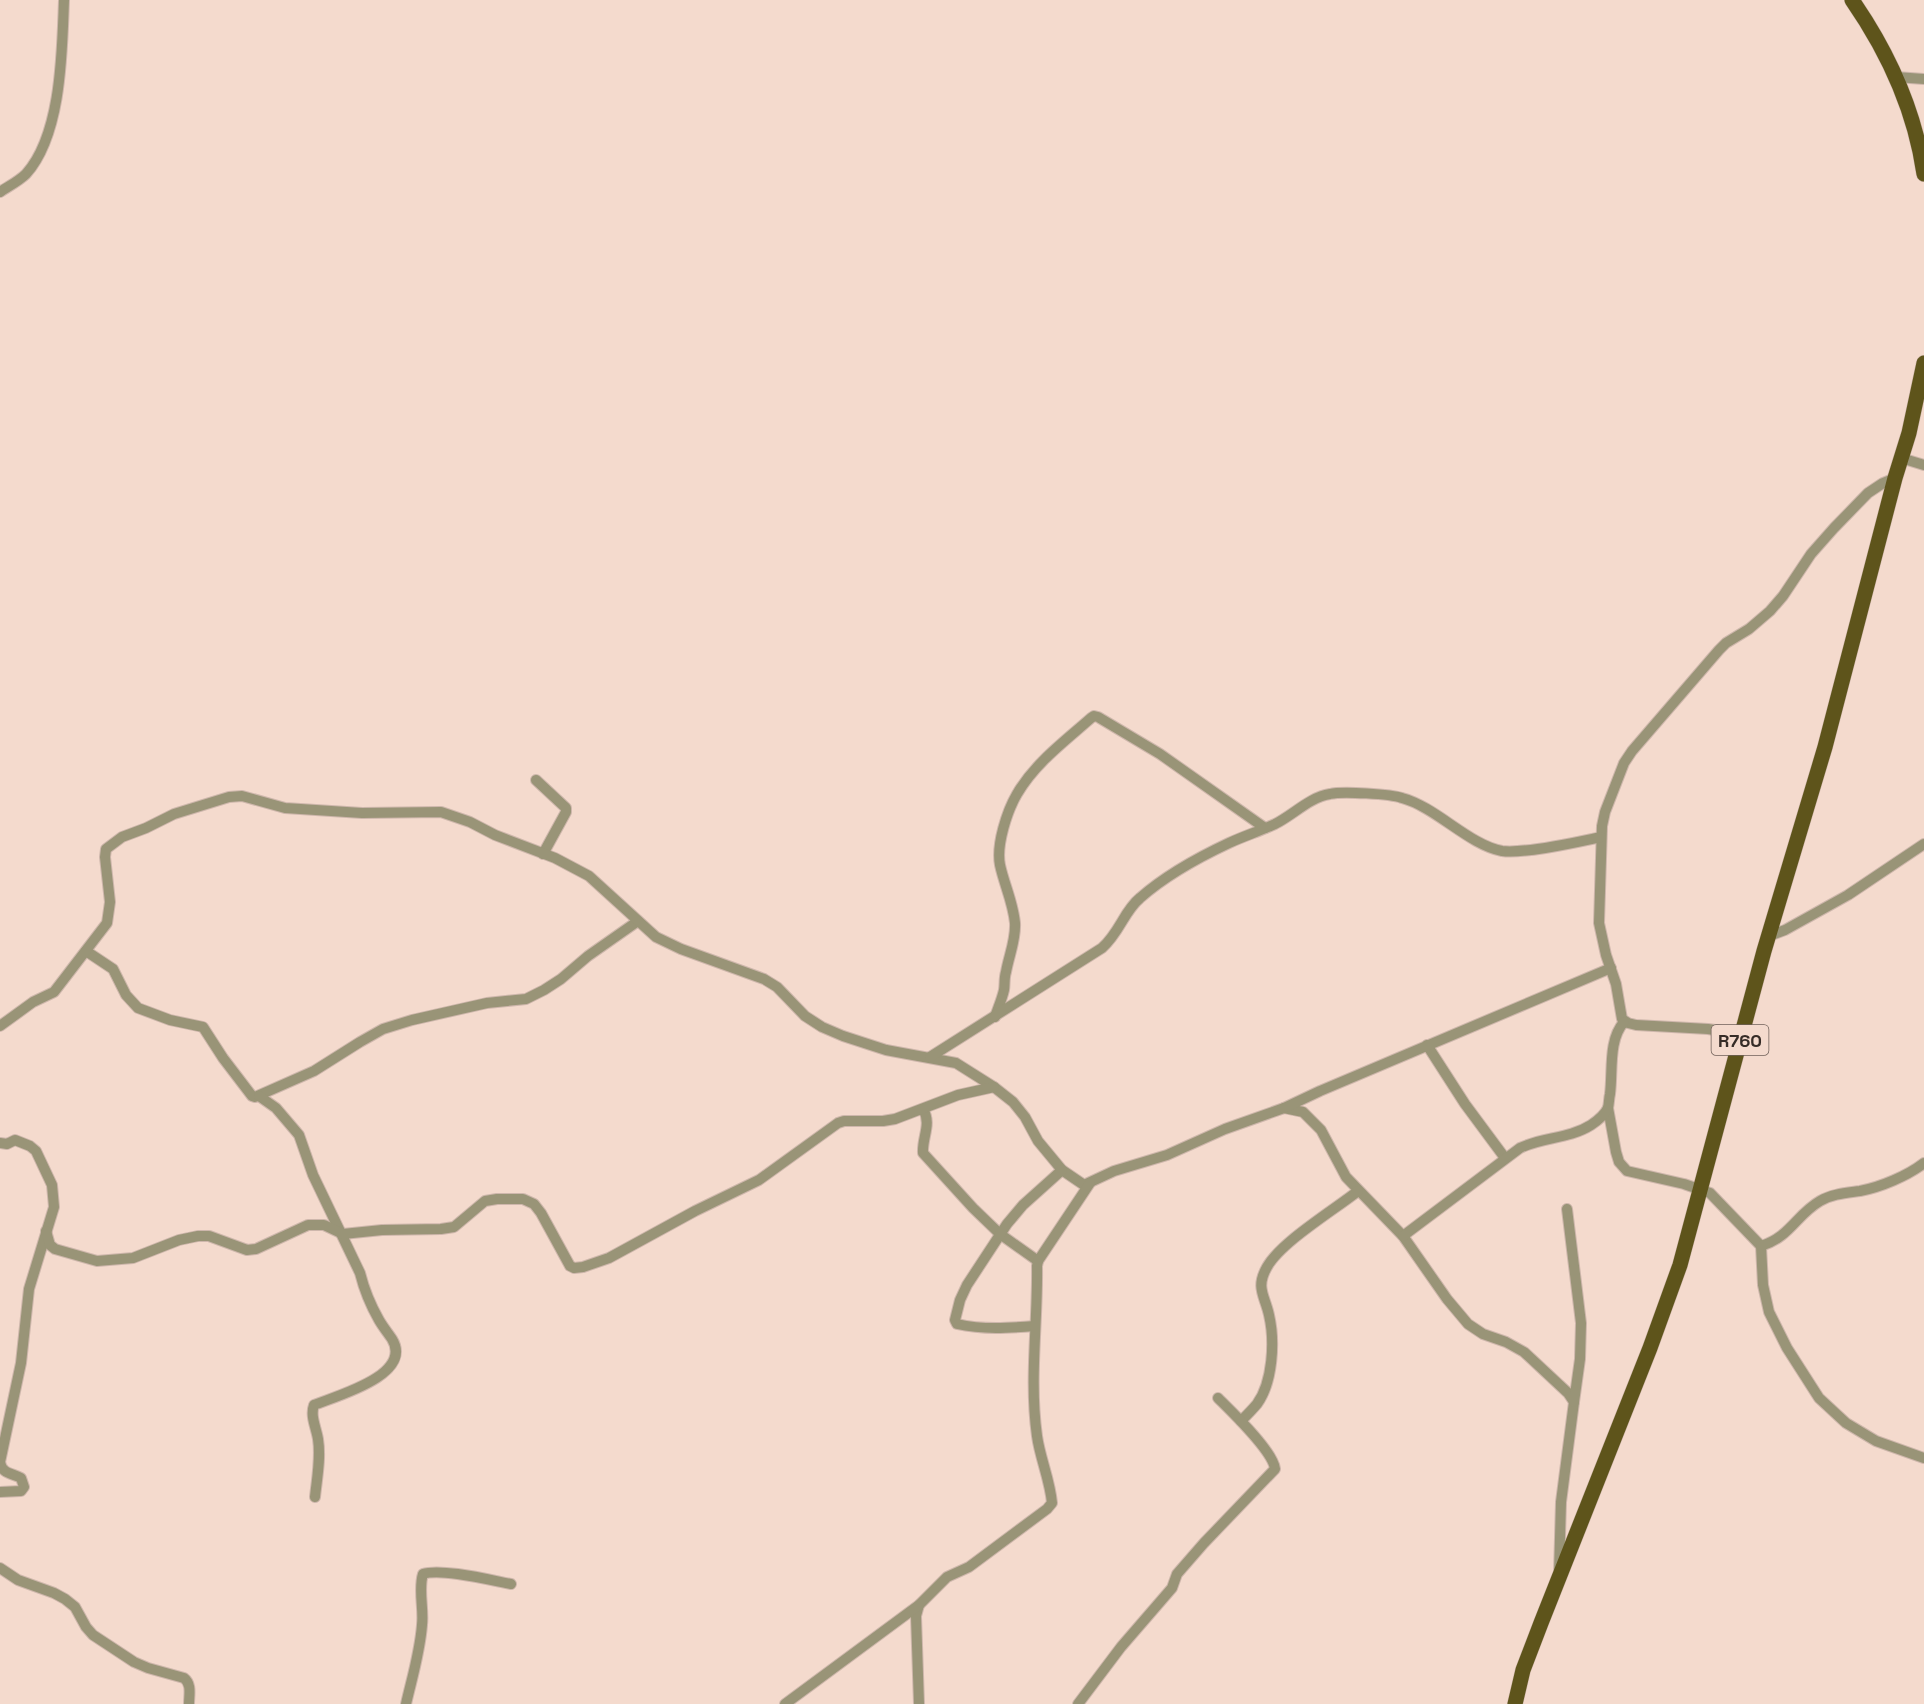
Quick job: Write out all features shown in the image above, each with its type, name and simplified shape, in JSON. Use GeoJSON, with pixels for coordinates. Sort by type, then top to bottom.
{"type":"FeatureCollection","features":[{"type":"Feature","properties":{"kind":"main road"},"geometry":{"type":"LineString","coordinates":[[1856,2],[1896,77],[1916,134],[1924,174]]}},
{"type":"Feature","properties":{"kind":"main road","name":"R760"},"geometry":{"type":"LineString","coordinates":[[1515,1704],[1523,1670],[1680,1265],[1769,936],[1825,747],[1919,391],[1924,363]]}},
{"type":"Feature","properties":{"kind":"street"},"geometry":{"type":"LineString","coordinates":[[0,192],[26,175],[44,144],[61,75],[64,0]]}},
{"type":"Feature","properties":{"kind":"street"},"geometry":{"type":"LineString","coordinates":[[1896,77],[1924,79]]}},
{"type":"Feature","properties":{"kind":"street"},"geometry":{"type":"LineString","coordinates":[[1901,458],[1924,465]]}},
{"type":"Feature","properties":{"kind":"street"},"geometry":{"type":"LineString","coordinates":[[1742,1034],[1624,1022],[1620,1015],[1616,984],[1599,923],[1601,837],[1605,812],[1624,763],[1632,751],[1719,650],[1749,629],[1770,610],[1783,596],[1810,554],[1860,500],[1875,488],[1895,478]]}},
{"type":"Feature","properties":{"kind":"street"},"geometry":{"type":"LineString","coordinates":[[995,1017],[1004,991],[1005,974],[1015,940],[1015,922],[999,862],[1007,816],[1030,776],[1048,756],[1091,718],[1098,717],[1160,754],[1265,828]]}},
{"type":"Feature","properties":{"kind":"street"},"geometry":{"type":"LineString","coordinates":[[536,780],[566,808],[543,854]]}},
{"type":"Feature","properties":{"kind":"street"},"geometry":{"type":"LineString","coordinates":[[930,1057],[1102,948],[1113,938],[1138,899],[1174,872],[1229,843],[1265,828],[1323,795],[1337,793],[1401,797],[1482,843],[1502,851],[1601,837]]}},
{"type":"Feature","properties":{"kind":"street"},"geometry":{"type":"LineString","coordinates":[[0,1026],[33,1002],[54,992],[107,923],[110,902],[106,849],[122,837],[158,821],[229,797],[242,796],[285,808],[362,813],[441,812],[543,854],[589,876],[656,937],[681,949],[764,980],[777,987],[805,1016],[843,1036],[886,1050],[956,1063],[994,1087],[1019,1110],[1038,1141],[1062,1170],[1084,1185],[1104,1175],[1167,1155],[1225,1129],[1284,1108],[1427,1045],[1611,969]]}},
{"type":"Feature","properties":{"kind":"street"},"geometry":{"type":"LineString","coordinates":[[1769,936],[1785,930],[1848,895],[1924,844]]}},
{"type":"Feature","properties":{"kind":"street"},"geometry":{"type":"LineString","coordinates":[[86,951],[113,969],[126,995],[138,1008],[170,1020],[203,1027],[252,1096],[259,1096],[314,1071],[383,1029],[423,1017],[487,1003],[526,999],[561,979],[588,956],[638,921]]}},
{"type":"Feature","properties":{"kind":"street"},"geometry":{"type":"LineString","coordinates":[[1624,1022],[1618,1030],[1614,1044],[1608,1108],[1619,1162],[1627,1171],[1701,1188],[1716,1198],[1761,1246],[1763,1285],[1769,1312],[1787,1348],[1819,1398],[1840,1419],[1876,1441],[1924,1458]]}},
{"type":"Feature","properties":{"kind":"street"},"geometry":{"type":"LineString","coordinates":[[1427,1045],[1465,1104],[1505,1158]]}},
{"type":"Feature","properties":{"kind":"street"},"geometry":{"type":"LineString","coordinates":[[46,1231],[50,1245],[55,1249],[97,1261],[133,1258],[179,1240],[198,1236],[209,1236],[247,1250],[264,1246],[288,1232],[308,1225],[324,1225],[343,1234],[382,1230],[441,1229],[454,1227],[485,1201],[523,1199],[534,1204],[541,1213],[570,1266],[583,1268],[609,1258],[695,1211],[759,1180],[838,1123],[853,1120],[883,1121],[958,1095],[994,1087]]}},
{"type":"Feature","properties":{"kind":"street"},"geometry":{"type":"LineString","coordinates":[[259,1096],[276,1108],[298,1135],[313,1175],[360,1273],[378,1320],[394,1341],[396,1349],[392,1366],[377,1378],[354,1390],[314,1405],[312,1410],[318,1439],[319,1461],[315,1497]]}},
{"type":"Feature","properties":{"kind":"street"},"geometry":{"type":"LineString","coordinates":[[1284,1108],[1303,1112],[1313,1120],[1321,1130],[1346,1177],[1403,1236],[1447,1299],[1468,1324],[1483,1334],[1506,1342],[1524,1352],[1568,1393],[1574,1402]]}},
{"type":"Feature","properties":{"kind":"street"},"geometry":{"type":"LineString","coordinates":[[1403,1236],[1505,1158],[1528,1144],[1563,1137],[1582,1130],[1593,1124],[1608,1108]]}},
{"type":"Feature","properties":{"kind":"street"},"geometry":{"type":"LineString","coordinates":[[923,1109],[928,1123],[923,1153],[1000,1234],[1038,1261]]}},
{"type":"Feature","properties":{"kind":"street"},"geometry":{"type":"LineString","coordinates":[[0,1143],[7,1144],[15,1140],[33,1148],[51,1185],[55,1199],[29,1289],[21,1363],[0,1462],[5,1472],[21,1478],[24,1487],[21,1491],[0,1492]]}},
{"type":"Feature","properties":{"kind":"street"},"geometry":{"type":"LineString","coordinates":[[1761,1246],[1774,1242],[1784,1235],[1816,1203],[1825,1198],[1872,1188],[1911,1172],[1924,1163]]}},
{"type":"Feature","properties":{"kind":"street"},"geometry":{"type":"LineString","coordinates":[[1035,1326],[977,1327],[955,1322],[960,1300],[967,1285],[1000,1234],[1023,1205],[1062,1170]]}},
{"type":"Feature","properties":{"kind":"street"},"geometry":{"type":"LineString","coordinates":[[785,1704],[919,1605],[947,1577],[969,1567],[1052,1503],[1037,1437],[1033,1372],[1038,1261],[1089,1183]]}},
{"type":"Feature","properties":{"kind":"street"},"geometry":{"type":"LineString","coordinates":[[1241,1421],[1258,1403],[1264,1390],[1269,1368],[1270,1321],[1269,1312],[1261,1295],[1267,1266],[1299,1235],[1358,1191]]}},
{"type":"Feature","properties":{"kind":"street"},"geometry":{"type":"LineString","coordinates":[[1559,1576],[1561,1502],[1581,1359],[1581,1323],[1567,1209]]}},
{"type":"Feature","properties":{"kind":"street"},"geometry":{"type":"LineString","coordinates":[[38,1259],[50,1255],[55,1249]]}},
{"type":"Feature","properties":{"kind":"street"},"geometry":{"type":"LineString","coordinates":[[1078,1704],[1121,1647],[1172,1588],[1177,1574],[1212,1534],[1273,1473],[1275,1466],[1273,1461],[1241,1421],[1218,1398]]}},
{"type":"Feature","properties":{"kind":"street"},"geometry":{"type":"LineString","coordinates":[[0,1568],[18,1580],[65,1599],[75,1607],[93,1635],[134,1662],[187,1680],[189,1704]]}},
{"type":"Feature","properties":{"kind":"street"},"geometry":{"type":"LineString","coordinates":[[406,1704],[422,1626],[421,1579],[423,1574],[444,1573],[511,1584]]}},
{"type":"Feature","properties":{"kind":"street"},"geometry":{"type":"LineString","coordinates":[[919,1605],[916,1616],[919,1704]]}}]}
